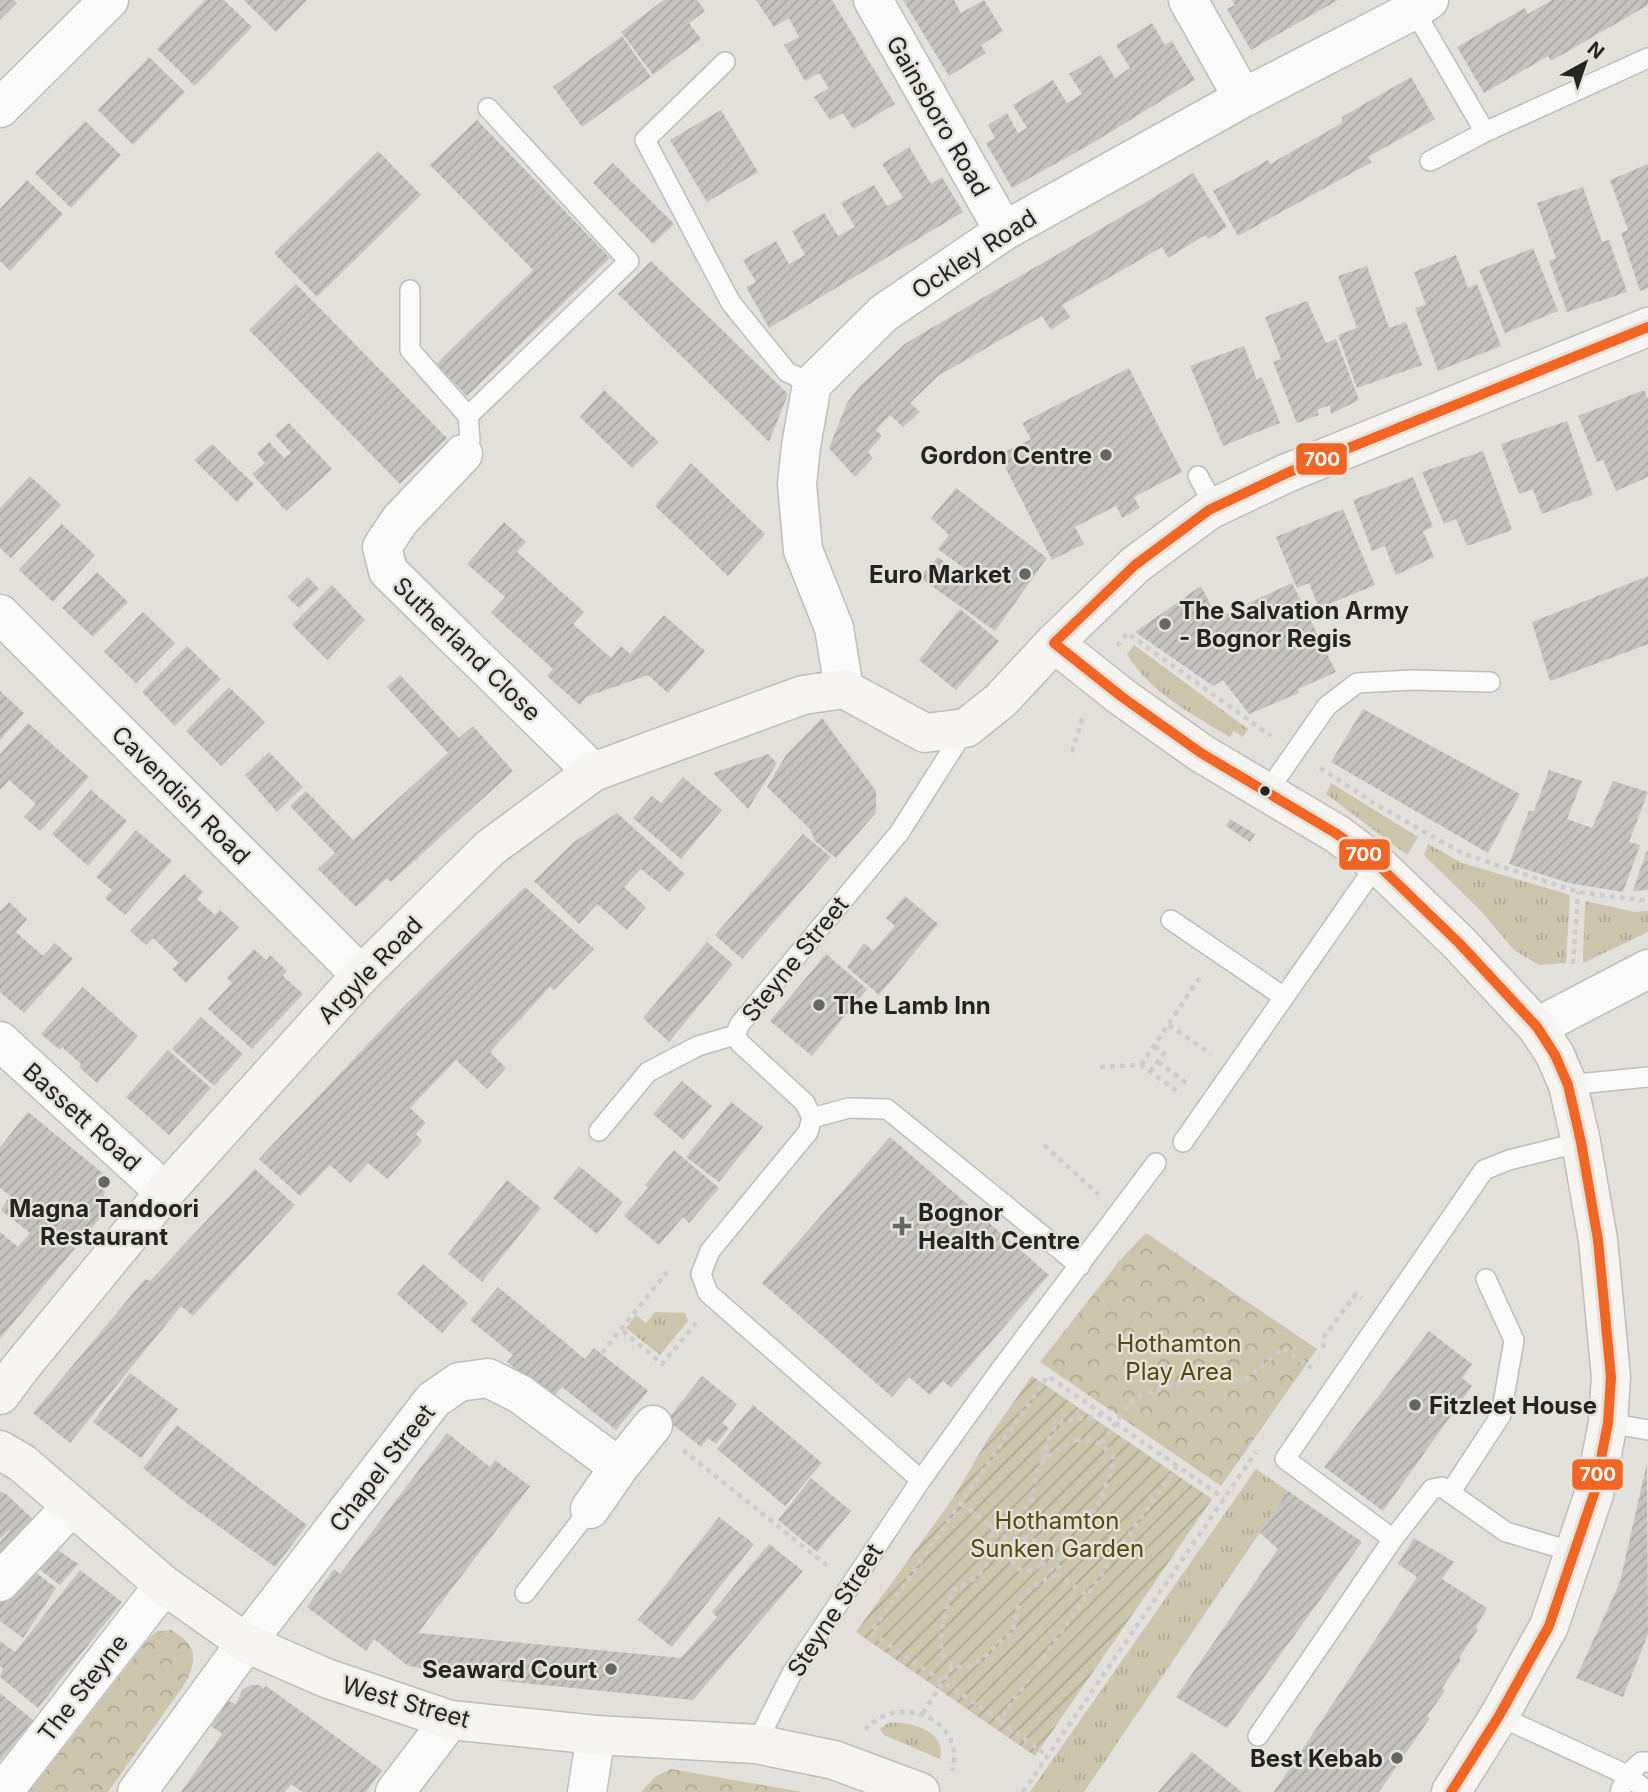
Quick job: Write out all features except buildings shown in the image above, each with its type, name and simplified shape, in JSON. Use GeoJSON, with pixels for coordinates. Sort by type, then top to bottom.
{"type":"FeatureCollection","features":[{"type":"Feature","properties":{"kind":"street"},"geometry":{"type":"LineString","coordinates":[[0,108],[109,0]]}},
{"type":"Feature","properties":{"kind":"street","name":"Gainsboro Road"},"geometry":{"type":"LineString","coordinates":[[873,0],[1004,231]]}},
{"type":"Feature","properties":{"kind":"street"},"geometry":{"type":"LineString","coordinates":[[1188,0],[1242,98]]}},
{"type":"Feature","properties":{"kind":"street","name":"Ockley Road"},"geometry":{"type":"LineString","coordinates":[[812,384],[884,313],[1004,231],[1242,98],[1421,5]]}},
{"type":"Feature","properties":{"kind":"street"},"geometry":{"type":"LineString","coordinates":[[812,384],[797,484],[803,550],[834,628],[844,689],[925,733],[966,728],[1000,700],[1207,491],[1299,468],[1648,327]]}},
{"type":"Feature","properties":{"kind":"street","name":"Sutherland Close"},"geometry":{"type":"LineString","coordinates":[[463,454],[400,520],[382,547],[388,571],[593,772]]}},
{"type":"Feature","properties":{"kind":"street","name":"Cavendish Road"},"geometry":{"type":"LineString","coordinates":[[0,614],[362,975]]}},
{"type":"Feature","properties":{"kind":"street"},"geometry":{"type":"LineString","coordinates":[[1054,643],[1122,697],[1179,737],[1337,834],[1377,864],[1459,943],[1552,1019],[1555,1055],[1568,1085],[1598,1240],[1611,1377],[1608,1423],[1594,1494],[1549,1626],[1499,1716],[1451,1792]]}},
{"type":"Feature","properties":{"kind":"street","name":"Argyle Road"},"geometry":{"type":"LineString","coordinates":[[0,1395],[20,1367],[165,1192],[362,975],[490,848],[593,772],[803,695],[844,689]]}},
{"type":"Feature","properties":{"kind":"street"},"geometry":{"type":"LineString","coordinates":[[1552,1019],[1648,969]]}},
{"type":"Feature","properties":{"kind":"street","name":"Bassett Road"},"geometry":{"type":"LineString","coordinates":[[0,1041],[165,1192]]}},
{"type":"Feature","properties":{"kind":"street","name":"Chapel Street"},"geometry":{"type":"LineString","coordinates":[[246,1643],[433,1401],[460,1382],[488,1378],[520,1394],[619,1467]]}},
{"type":"Feature","properties":{"kind":"street"},"geometry":{"type":"LineString","coordinates":[[590,1509],[653,1425]]}},
{"type":"Feature","properties":{"kind":"street","name":"West Street"},"geometry":{"type":"LineString","coordinates":[[0,1450],[22,1462],[164,1585],[246,1643],[326,1678],[450,1720],[596,1735],[756,1744],[936,1782]]}},
{"type":"Feature","properties":{"kind":"street"},"geometry":{"type":"LineString","coordinates":[[0,1582],[72,1506]]}},
{"type":"Feature","properties":{"kind":"street","name":"The Steyne"},"geometry":{"type":"LineString","coordinates":[[3,1792],[164,1585]]}},
{"type":"Feature","properties":{"kind":"street"},"geometry":{"type":"LineString","coordinates":[[137,1792],[246,1643]]}},
{"type":"Feature","properties":{"kind":"street"},"geometry":{"type":"LineString","coordinates":[[395,1792],[450,1720]]}},
{"type":"Feature","properties":{"kind":"street"},"geometry":{"type":"LineString","coordinates":[[587,1792],[596,1735]]}},
{"type":"Feature","properties":{"kind":"lane"},"geometry":{"type":"LineString","coordinates":[[1421,5],[1485,132]]}},
{"type":"Feature","properties":{"kind":"lane"},"geometry":{"type":"LineString","coordinates":[[1430,161],[1485,132],[1648,58]]}},
{"type":"Feature","properties":{"kind":"lane"},"geometry":{"type":"LineString","coordinates":[[726,62],[645,140],[731,303],[787,372],[812,384]]}},
{"type":"Feature","properties":{"kind":"lane"},"geometry":{"type":"LineString","coordinates":[[468,416],[629,261],[488,108]]}},
{"type":"Feature","properties":{"kind":"lane"},"geometry":{"type":"LineString","coordinates":[[410,290],[410,350],[468,416],[470,440],[463,454]]}},
{"type":"Feature","properties":{"kind":"lane"},"geometry":{"type":"LineString","coordinates":[[1267,792],[1326,706],[1357,683],[1412,680],[1490,682]]}},
{"type":"Feature","properties":{"kind":"lane","name":"Steyne Street"},"geometry":{"type":"LineString","coordinates":[[812,1118],[805,1103],[740,1043],[736,1035],[740,1024],[899,833],[966,728]]}},
{"type":"Feature","properties":{"kind":"lane"},"geometry":{"type":"LineString","coordinates":[[1183,1142],[1377,864]]}},
{"type":"Feature","properties":{"kind":"lane"},"geometry":{"type":"LineString","coordinates":[[1171,920],[1284,997]]}},
{"type":"Feature","properties":{"kind":"lane"},"geometry":{"type":"LineString","coordinates":[[599,1130],[648,1072],[698,1045],[736,1035]]}},
{"type":"Feature","properties":{"kind":"lane"},"geometry":{"type":"LineString","coordinates":[[1568,1085],[1648,1077]]}},
{"type":"Feature","properties":{"kind":"lane"},"geometry":{"type":"LineString","coordinates":[[921,1480],[708,1293],[701,1274],[710,1251],[808,1132],[812,1118],[849,1108],[887,1109],[1080,1266]]}},
{"type":"Feature","properties":{"kind":"lane"},"geometry":{"type":"LineString","coordinates":[[1393,1539],[1285,1459],[1484,1170],[1509,1160],[1581,1142]]}},
{"type":"Feature","properties":{"kind":"lane","name":"Steyne Street"},"geometry":{"type":"LineString","coordinates":[[756,1744],[792,1673],[921,1480],[1156,1163]]}},
{"type":"Feature","properties":{"kind":"lane"},"geometry":{"type":"LineString","coordinates":[[1450,1493],[1501,1415],[1512,1352],[1514,1340],[1486,1279]]}},
{"type":"Feature","properties":{"kind":"lane"},"geometry":{"type":"LineString","coordinates":[[1608,1423],[1648,1430]]}},
{"type":"Feature","properties":{"kind":"lane"},"geometry":{"type":"LineString","coordinates":[[1258,1736],[1393,1539],[1432,1489],[1442,1487],[1506,1532],[1574,1552]]}},
{"type":"Feature","properties":{"kind":"lane"},"geometry":{"type":"LineString","coordinates":[[525,1593],[590,1509]]}},
{"type":"Feature","properties":{"kind":"lane"},"geometry":{"type":"LineString","coordinates":[[1499,1716],[1624,1784],[1648,1792]]}},
{"type":"Feature","properties":{"kind":"lane"},"geometry":{"type":"LineString","coordinates":[[1624,1784],[1641,1762],[1648,1762]]}},
{"type":"Feature","properties":{"kind":"path"},"geometry":{"type":"LineString","coordinates":[[1127,633],[1295,752],[1377,805],[1464,854],[1578,892],[1648,901]]}},
{"type":"Feature","properties":{"kind":"path"},"geometry":{"type":"LineString","coordinates":[[1072,752],[1083,714]]}},
{"type":"Feature","properties":{"kind":"path"},"geometry":{"type":"LineString","coordinates":[[1552,1019],[1573,964],[1578,892]]}},
{"type":"Feature","properties":{"kind":"path"},"geometry":{"type":"LineString","coordinates":[[1141,1065],[1208,966]]}},
{"type":"Feature","properties":{"kind":"path"},"geometry":{"type":"LineString","coordinates":[[1169,1024],[1234,1070]]}},
{"type":"Feature","properties":{"kind":"path"},"geometry":{"type":"LineString","coordinates":[[1150,1072],[1164,1053],[1154,1046]]}},
{"type":"Feature","properties":{"kind":"path"},"geometry":{"type":"LineString","coordinates":[[1158,1062],[1209,1105]]}},
{"type":"Feature","properties":{"kind":"path"},"geometry":{"type":"LineString","coordinates":[[1100,1067],[1141,1065],[1209,1105]]}},
{"type":"Feature","properties":{"kind":"path"},"geometry":{"type":"LineString","coordinates":[[1044,1145],[1119,1214]]}},
{"type":"Feature","properties":{"kind":"path"},"geometry":{"type":"LineString","coordinates":[[601,1353],[667,1272]]}},
{"type":"Feature","properties":{"kind":"path"},"geometry":{"type":"LineString","coordinates":[[623,1331],[662,1364],[716,1299]]}},
{"type":"Feature","properties":{"kind":"path"},"geometry":{"type":"LineString","coordinates":[[1101,1443],[1135,1398],[1188,1380],[1247,1379],[1282,1348],[1313,1369]]}},
{"type":"Feature","properties":{"kind":"path"},"geometry":{"type":"LineString","coordinates":[[1023,1792],[1224,1498],[1048,1377],[871,1633],[1000,1720],[1046,1755]]}},
{"type":"Feature","properties":{"kind":"path"},"geometry":{"type":"LineString","coordinates":[[1058,1573],[1026,1592],[1018,1603],[1011,1633],[986,1658],[967,1667],[953,1665],[944,1657],[939,1647],[947,1605],[953,1590],[968,1584],[983,1570],[989,1558],[987,1543],[993,1528],[1029,1504],[1034,1494],[1037,1471],[1044,1460],[1047,1441],[1053,1428],[1073,1418],[1088,1419],[1102,1415]]}},
{"type":"Feature","properties":{"kind":"path"},"geometry":{"type":"LineString","coordinates":[[653,1425],[852,1585]]}},
{"type":"Feature","properties":{"kind":"path"},"geometry":{"type":"LineString","coordinates":[[1044,1460],[1076,1440],[1101,1443],[1113,1455],[1112,1470],[1096,1510],[1074,1525],[1065,1536],[1060,1548],[1058,1573]]}},
{"type":"Feature","properties":{"kind":"path"},"geometry":{"type":"LineString","coordinates":[[1000,1720],[1177,1466]]}},
{"type":"Feature","properties":{"kind":"path"},"geometry":{"type":"LineString","coordinates":[[961,1503],[1015,1545]]}},
{"type":"Feature","properties":{"kind":"path"},"geometry":{"type":"LineString","coordinates":[[1023,1540],[1033,1541],[1041,1548],[1041,1562],[1034,1570],[1018,1569],[1012,1560],[1015,1545],[1023,1540]]}},
{"type":"Feature","properties":{"kind":"path"},"geometry":{"type":"LineString","coordinates":[[1041,1562],[1086,1595]]}},
{"type":"Feature","properties":{"kind":"path"},"geometry":{"type":"LineString","coordinates":[[923,1713],[953,1665]]}},
{"type":"Feature","properties":{"kind":"path"},"geometry":{"type":"LineString","coordinates":[[860,1735],[874,1720],[888,1714],[903,1710],[923,1713],[949,1737],[955,1760],[936,1782]]}},
{"type":"Feature","properties":{"kind":"green space"},"geometry":{"type":"Polygon","coordinates":[[[1134,645],[1248,729],[1243,737],[1234,731],[1230,737],[1160,691],[1136,668],[1127,654],[1134,645]]]}},
{"type":"Feature","properties":{"kind":"green space"},"geometry":{"type":"Polygon","coordinates":[[[1331,783],[1418,837],[1407,855],[1326,794],[1331,783]]]}},
{"type":"Feature","properties":{"kind":"green space"},"geometry":{"type":"Polygon","coordinates":[[[1428,844],[1462,863],[1570,895],[1566,963],[1539,965],[1514,950],[1481,911],[1424,855],[1428,844]]]}},
{"type":"Feature","properties":{"kind":"green space"},"geometry":{"type":"Polygon","coordinates":[[[1585,901],[1635,912],[1648,911],[1648,932],[1583,963],[1585,901]]]}},
{"type":"Feature","properties":{"kind":"green space","name":"Hothamton Play Area"},"geometry":{"type":"Polygon","coordinates":[[[1146,1233],[1317,1349],[1221,1486],[1040,1362],[1121,1259],[1146,1233]]]}},
{"type":"Feature","properties":{"kind":"green space"},"geometry":{"type":"Polygon","coordinates":[[[655,1312],[685,1313],[688,1321],[660,1355],[626,1328],[636,1315],[646,1323],[655,1312]]]}},
{"type":"Feature","properties":{"kind":"green space","name":"Hothamton Sunken Garden"},"geometry":{"type":"Polygon","coordinates":[[[1032,1376],[1212,1499],[1035,1756],[856,1632],[954,1497],[989,1437],[1032,1376]]]}},
{"type":"Feature","properties":{"kind":"green space"},"geometry":{"type":"Polygon","coordinates":[[[1256,1469],[1288,1491],[1084,1792],[1030,1792],[1256,1469]]]}},
{"type":"Feature","properties":{"kind":"green space"},"geometry":{"type":"Polygon","coordinates":[[[172,1630],[186,1641],[193,1652],[190,1673],[108,1792],[29,1792],[150,1637],[158,1631],[172,1630]]]}},
{"type":"Feature","properties":{"kind":"green space"},"geometry":{"type":"Polygon","coordinates":[[[888,1723],[925,1729],[938,1741],[940,1759],[884,1735],[880,1729],[888,1723]]]}},
{"type":"Feature","properties":{"kind":"green space"},"geometry":{"type":"Polygon","coordinates":[[[671,1769],[802,1792],[641,1792],[656,1776],[671,1769]]]}},
{"type":"Feature","properties":{"kind":"transit line","name":"700"},"geometry":{"type":"LineString","coordinates":[[1451,1792],[1499,1716],[1549,1626],[1594,1494],[1608,1423],[1611,1377],[1598,1240],[1568,1085],[1555,1055],[1537,1027],[1459,943],[1377,864],[1337,834],[1201,753],[1122,697],[1054,643],[1135,565],[1209,510],[1287,473],[1648,327]]}},
{"type":"Feature","properties":{"kind":"place","name":"Gordon Centre"},"geometry":{"type":"Point","coordinates":[1106,455]}},
{"type":"Feature","properties":{"kind":"place","name":"Euro Market"},"geometry":{"type":"Point","coordinates":[1025,574]}},
{"type":"Feature","properties":{"kind":"place","name":"The Salvation Army - Bognor Regis"},"geometry":{"type":"Point","coordinates":[1165,624]}},
{"type":"Feature","properties":{"kind":"place","name":"The Lamb Inn"},"geometry":{"type":"Point","coordinates":[819,1005]}},
{"type":"Feature","properties":{"kind":"place","name":"Magna Tandoori Restaurant"},"geometry":{"type":"Point","coordinates":[104,1182]}},
{"type":"Feature","properties":{"kind":"place","name":"Bognor Health Centre"},"geometry":{"type":"Point","coordinates":[902,1226]}},
{"type":"Feature","properties":{"kind":"place","name":"Fitzleet House"},"geometry":{"type":"Point","coordinates":[1415,1405]}},
{"type":"Feature","properties":{"kind":"place","name":"Seaward Court"},"geometry":{"type":"Point","coordinates":[611,1669]}},
{"type":"Feature","properties":{"kind":"place","name":"Best Kebab"},"geometry":{"type":"Point","coordinates":[1397,1758]}}]}
